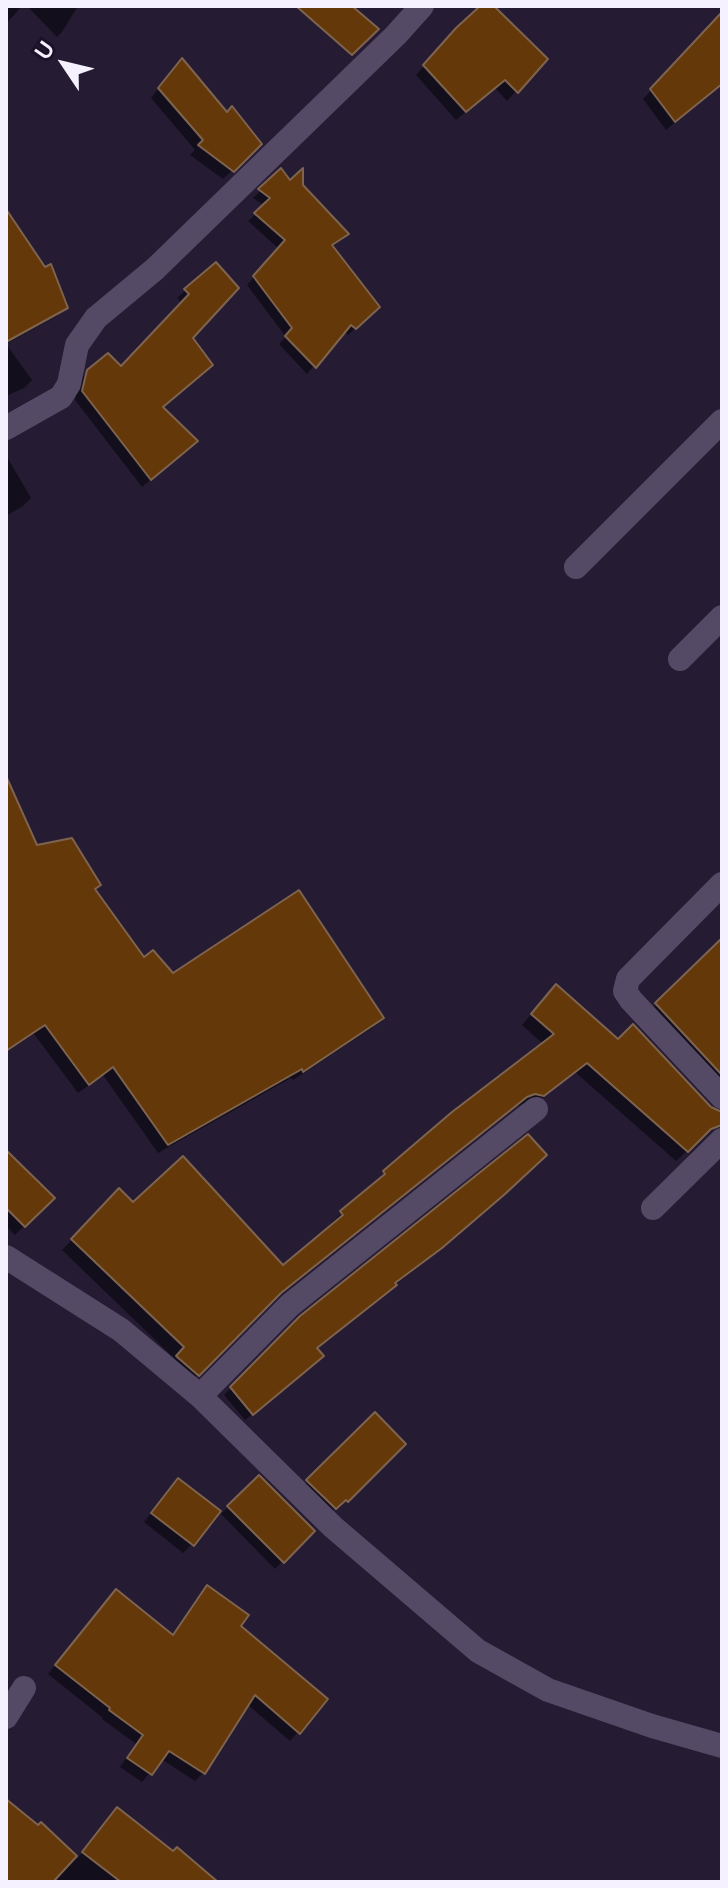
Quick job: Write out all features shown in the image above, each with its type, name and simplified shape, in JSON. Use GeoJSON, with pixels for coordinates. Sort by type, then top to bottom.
{"type":"FeatureCollection","features":[{"type":"Feature","properties":{"kind":"street"},"geometry":{"type":"LineString","coordinates":[[6,428],[61,397],[69,384],[77,345],[96,318],[155,269],[396,35],[422,6]]}},
{"type":"Feature","properties":{"kind":"street"},"geometry":{"type":"LineString","coordinates":[[576,567],[722,421]]}},
{"type":"Feature","properties":{"kind":"street"},"geometry":{"type":"LineString","coordinates":[[680,659],[722,617]]}},
{"type":"Feature","properties":{"kind":"street"},"geometry":{"type":"LineString","coordinates":[[722,884],[628,979],[625,991],[722,1097]]}},
{"type":"Feature","properties":{"kind":"street"},"geometry":{"type":"LineString","coordinates":[[200,1396],[290,1305],[536,1109]]}},
{"type":"Feature","properties":{"kind":"street"},"geometry":{"type":"LineString","coordinates":[[653,1208],[722,1140]]}},
{"type":"Feature","properties":{"kind":"street"},"geometry":{"type":"LineString","coordinates":[[6,1257],[121,1330],[200,1396],[333,1527],[478,1651],[548,1690],[652,1726],[722,1746]]}},
{"type":"Feature","properties":{"kind":"street"},"geometry":{"type":"LineString","coordinates":[[6,1717],[24,1688]]}},
{"type":"Feature","properties":{"kind":"building"},"geometry":{"type":"Polygon","coordinates":[[[296,6],[352,6],[379,29],[352,55],[296,6]]]}},
{"type":"Feature","properties":{"kind":"building"},"geometry":{"type":"Polygon","coordinates":[[[480,6],[494,6],[548,59],[518,93],[505,80],[466,112],[423,65],[480,6]]]}},
{"type":"Feature","properties":{"kind":"building"},"geometry":{"type":"Polygon","coordinates":[[[722,12],[722,84],[675,122],[650,89],[722,12]]]}},
{"type":"Feature","properties":{"kind":"building"},"geometry":{"type":"Polygon","coordinates":[[[182,58],[227,112],[232,106],[262,144],[234,172],[198,145],[203,140],[158,88],[182,58]]]}},
{"type":"Feature","properties":{"kind":"building"},"geometry":{"type":"Polygon","coordinates":[[[281,168],[290,180],[303,168],[303,185],[349,234],[332,245],[380,307],[356,329],[351,325],[316,368],[285,336],[292,328],[253,276],[285,240],[254,213],[270,198],[258,189],[281,168]]]}},
{"type":"Feature","properties":{"kind":"building"},"geometry":{"type":"Polygon","coordinates":[[[6,209],[45,267],[51,264],[68,308],[6,342],[6,209]]]}},
{"type":"Feature","properties":{"kind":"building"},"geometry":{"type":"Polygon","coordinates":[[[216,262],[239,288],[193,338],[213,365],[163,407],[198,441],[151,480],[82,391],[87,370],[108,353],[121,366],[189,294],[184,289],[216,262]]]}},
{"type":"Feature","properties":{"kind":"building"},"geometry":{"type":"Polygon","coordinates":[[[6,776],[37,845],[72,838],[101,885],[95,889],[144,957],[153,950],[173,973],[299,890],[384,1018],[303,1072],[302,1069],[168,1145],[113,1067],[89,1085],[45,1025],[6,1051],[6,776]]]}},
{"type":"Feature","properties":{"kind":"building"},"geometry":{"type":"Polygon","coordinates":[[[722,938],[722,1075],[655,1003],[722,938]]]}},
{"type":"Feature","properties":{"kind":"building"},"geometry":{"type":"Polygon","coordinates":[[[556,984],[618,1039],[633,1024],[711,1107],[722,1112],[722,1125],[711,1129],[688,1152],[587,1063],[544,1096],[535,1094],[527,1097],[281,1293],[199,1376],[176,1356],[184,1347],[71,1239],[119,1188],[133,1202],[183,1156],[283,1265],[343,1215],[340,1211],[452,1112],[554,1034],[531,1014],[556,984]]]}},
{"type":"Feature","properties":{"kind":"building"},"geometry":{"type":"Polygon","coordinates":[[[528,1134],[547,1155],[442,1248],[317,1348],[324,1356],[253,1415],[230,1387],[300,1316],[528,1134]]]}},
{"type":"Feature","properties":{"kind":"building"},"geometry":{"type":"Polygon","coordinates":[[[6,1150],[55,1198],[25,1227],[6,1208],[6,1150]]]}},
{"type":"Feature","properties":{"kind":"building"},"geometry":{"type":"Polygon","coordinates":[[[375,1412],[406,1444],[348,1502],[346,1500],[336,1509],[306,1480],[375,1412]]]}},
{"type":"Feature","properties":{"kind":"building"},"geometry":{"type":"Polygon","coordinates":[[[259,1475],[315,1531],[284,1563],[227,1506],[259,1475]]]}},
{"type":"Feature","properties":{"kind":"building"},"geometry":{"type":"Polygon","coordinates":[[[178,1478],[221,1511],[194,1546],[151,1513],[178,1478]]]}},
{"type":"Feature","properties":{"kind":"building"},"geometry":{"type":"Polygon","coordinates":[[[207,1585],[249,1615],[241,1626],[328,1699],[300,1734],[255,1695],[205,1774],[169,1751],[152,1775],[127,1758],[143,1735],[55,1665],[116,1589],[173,1635],[207,1585]]]}},
{"type":"Feature","properties":{"kind":"building"},"geometry":{"type":"Polygon","coordinates":[[[6,1799],[38,1825],[41,1822],[77,1856],[53,1882],[6,1882],[6,1799]]]}},
{"type":"Feature","properties":{"kind":"building"},"geometry":{"type":"Polygon","coordinates":[[[117,1807],[173,1851],[177,1847],[218,1882],[121,1882],[82,1852],[117,1807]]]}}]}
